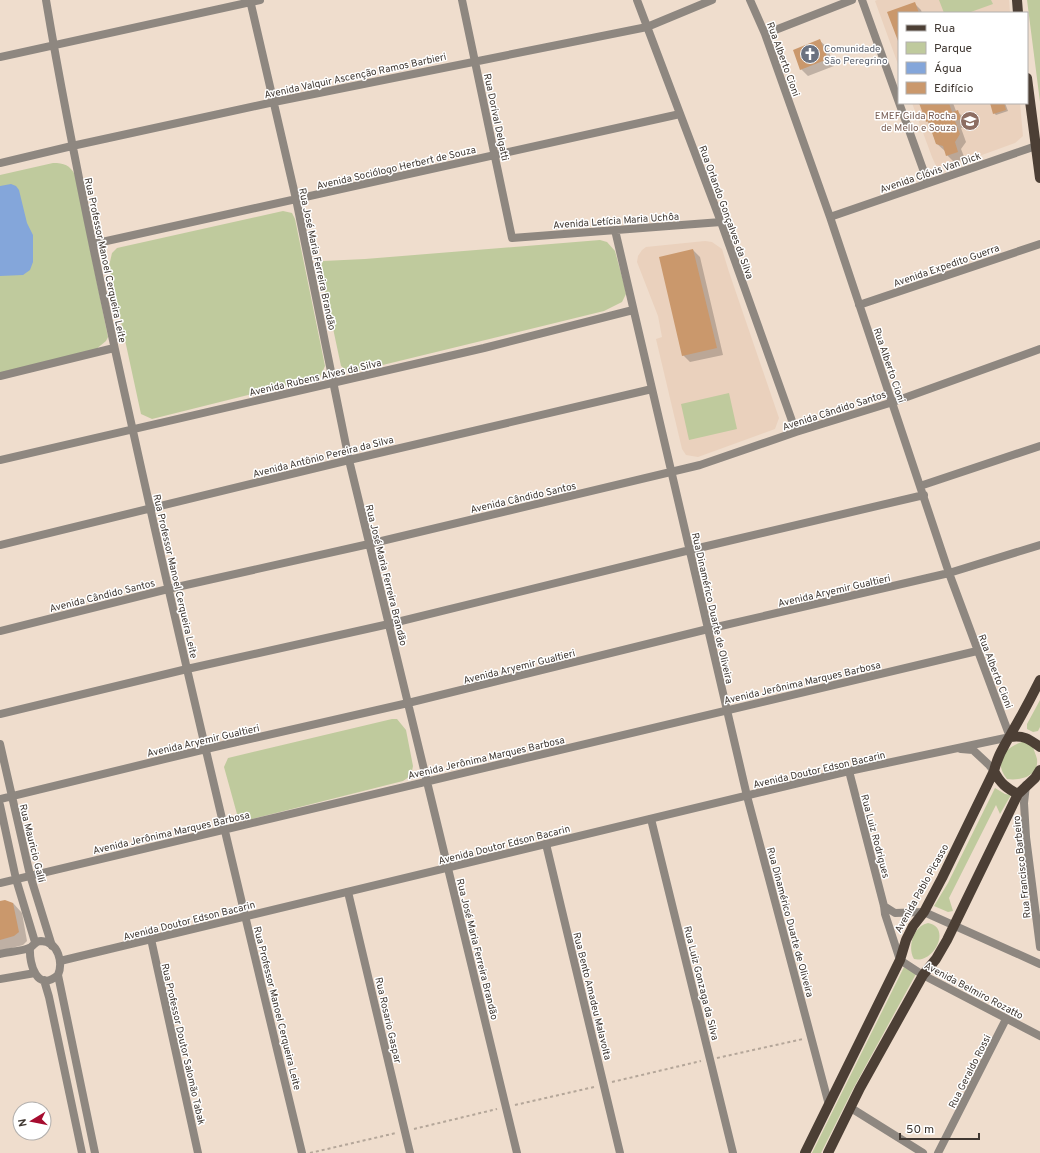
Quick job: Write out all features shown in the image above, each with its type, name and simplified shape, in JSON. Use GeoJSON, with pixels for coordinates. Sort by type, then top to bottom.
{"type":"FeatureCollection","features":[{"type":"Feature","properties":{"kind":"main road"},"geometry":{"type":"LineString","coordinates":[[1017,0],[1018,12]]}},
{"type":"Feature","properties":{"kind":"main road"},"geometry":{"type":"LineString","coordinates":[[1028,86],[1040,178]]}},
{"type":"Feature","properties":{"kind":"main road","name":"Avenida Pablo Picasso"},"geometry":{"type":"LineString","coordinates":[[805,1153],[900,960],[906,940],[913,926],[924,912],[942,878],[994,772],[1001,749],[1010,737],[1040,680]]}},
{"type":"Feature","properties":{"kind":"main road"},"geometry":{"type":"LineString","coordinates":[[1010,737],[1020,736],[1031,740],[1040,747]]}},
{"type":"Feature","properties":{"kind":"main road"},"geometry":{"type":"LineString","coordinates":[[828,1153],[852,1108],[860,1088],[923,975],[936,959],[954,925],[1018,794],[1035,778],[1040,770]]}},
{"type":"Feature","properties":{"kind":"main road"},"geometry":{"type":"LineString","coordinates":[[994,772],[999,782],[1018,794]]}},
{"type":"Feature","properties":{"kind":"street","name":"Rua Professor Manoel Cerqueira Leite"},"geometry":{"type":"LineString","coordinates":[[46,0],[72,146],[132,430],[168,589],[302,1153]]}},
{"type":"Feature","properties":{"kind":"street"},"geometry":{"type":"LineString","coordinates":[[0,57],[260,0]]}},
{"type":"Feature","properties":{"kind":"street","name":"Rua Dorival Delgatti"},"geometry":{"type":"LineString","coordinates":[[462,0],[512,238]]}},
{"type":"Feature","properties":{"kind":"street","name":"Rua Orlando Gonçalves da Silva"},"geometry":{"type":"LineString","coordinates":[[637,0],[721,222],[796,432]]}},
{"type":"Feature","properties":{"kind":"street","name":"Avenida Valquir Ascenção Ramos Barbieri"},"geometry":{"type":"LineString","coordinates":[[0,163],[274,102],[647,27],[712,0]]}},
{"type":"Feature","properties":{"kind":"street","name":"Rua Alberto Cioni"},"geometry":{"type":"LineString","coordinates":[[750,0],[765,34],[830,217],[950,573],[977,651],[1010,737]]}},
{"type":"Feature","properties":{"kind":"street"},"geometry":{"type":"LineString","coordinates":[[765,34],[852,0]]}},
{"type":"Feature","properties":{"kind":"street"},"geometry":{"type":"LineString","coordinates":[[862,0],[898,100]]}},
{"type":"Feature","properties":{"kind":"street","name":"Rua José Maria Ferreira Brandão"},"geometry":{"type":"LineString","coordinates":[[250,1],[296,199],[349,460],[517,1153]]}},
{"type":"Feature","properties":{"kind":"street"},"geometry":{"type":"LineString","coordinates":[[900,104],[928,183]]}},
{"type":"Feature","properties":{"kind":"street","name":"Avenida Sociólogo Herbert de Souza"},"geometry":{"type":"LineString","coordinates":[[93,244],[680,114]]}},
{"type":"Feature","properties":{"kind":"street","name":"Avenida Clóvis Van Dick"},"geometry":{"type":"LineString","coordinates":[[830,217],[1036,146]]}},
{"type":"Feature","properties":{"kind":"street","name":"Avenida Letícia Maria Uchôa"},"geometry":{"type":"LineString","coordinates":[[512,238],[721,222]]}},
{"type":"Feature","properties":{"kind":"street","name":"Rua Dinamérico Duarte de Oliveira"},"geometry":{"type":"LineString","coordinates":[[615,230],[747,796],[829,1105]]}},
{"type":"Feature","properties":{"kind":"street","name":"Avenida Expedito Guerra"},"geometry":{"type":"LineString","coordinates":[[859,305],[1040,244]]}},
{"type":"Feature","properties":{"kind":"street","name":"Avenida Rubens Alves da Silva"},"geometry":{"type":"LineString","coordinates":[[0,460],[484,348],[633,310]]}},
{"type":"Feature","properties":{"kind":"street"},"geometry":{"type":"LineString","coordinates":[[0,376],[114,348]]}},
{"type":"Feature","properties":{"kind":"street","name":"Avenida Cândido Santos"},"geometry":{"type":"LineString","coordinates":[[0,631],[168,589],[369,544],[700,465],[796,432],[893,402],[1040,348]]}},
{"type":"Feature","properties":{"kind":"street","name":"Avenida Antônio Pereira da Silva"},"geometry":{"type":"LineString","coordinates":[[0,545],[349,460],[652,389]]}},
{"type":"Feature","properties":{"kind":"street"},"geometry":{"type":"LineString","coordinates":[[920,486],[1040,446]]}},
{"type":"Feature","properties":{"kind":"street"},"geometry":{"type":"LineString","coordinates":[[0,714],[187,669],[389,624],[690,550],[924,495]]}},
{"type":"Feature","properties":{"kind":"street","name":"Avenida Aryemir Gualtieri"},"geometry":{"type":"LineString","coordinates":[[0,799],[408,703],[708,629],[950,573],[1040,545]]}},
{"type":"Feature","properties":{"kind":"street","name":"Avenida Jerônima Marques Barbosa"},"geometry":{"type":"LineString","coordinates":[[0,883],[977,651]]}},
{"type":"Feature","properties":{"kind":"street","name":"Avenida Doutor Edson Bacarin"},"geometry":{"type":"LineString","coordinates":[[60,961],[849,771],[1010,737]]}},
{"type":"Feature","properties":{"kind":"street","name":"Rua Mauricio Galli"},"geometry":{"type":"LineString","coordinates":[[0,744],[30,875],[52,946]]}},
{"type":"Feature","properties":{"kind":"street","name":"Avenida Doutor Edson Bacarin"},"geometry":{"type":"LineString","coordinates":[[952,749],[973,750],[994,772]]}},
{"type":"Feature","properties":{"kind":"street","name":"Rua Luiz Rodrigues"},"geometry":{"type":"LineString","coordinates":[[849,771],[885,914],[900,960]]}},
{"type":"Feature","properties":{"kind":"street","name":"Rua Francisco Barbeiro"},"geometry":{"type":"LineString","coordinates":[[1026,785],[1024,803],[1026,837],[1040,948]]}},
{"type":"Feature","properties":{"kind":"street"},"geometry":{"type":"LineString","coordinates":[[0,805],[32,945],[30,963],[35,973],[44,980],[49,997],[82,1153]]}},
{"type":"Feature","properties":{"kind":"street","name":"Rua Luiz Gonzaga da Silva"},"geometry":{"type":"LineString","coordinates":[[651,819],[733,1153]]}},
{"type":"Feature","properties":{"kind":"street","name":"Rua Bento Amadeu Malavolta"},"geometry":{"type":"LineString","coordinates":[[546,844],[620,1153]]}},
{"type":"Feature","properties":{"kind":"street","name":"Rua Rosario Gaspar"},"geometry":{"type":"LineString","coordinates":[[348,892],[410,1153]]}},
{"type":"Feature","properties":{"kind":"street"},"geometry":{"type":"LineString","coordinates":[[884,906],[895,913],[924,912],[1040,964]]}},
{"type":"Feature","properties":{"kind":"street","name":"Rua Professor Doutor Salomão Tabak"},"geometry":{"type":"LineString","coordinates":[[151,939],[198,1153]]}},
{"type":"Feature","properties":{"kind":"street"},"geometry":{"type":"LineString","coordinates":[[0,954],[32,945],[40,941],[52,946],[60,956],[61,968],[58,975],[50,980],[44,980]]}},
{"type":"Feature","properties":{"kind":"street","name":"Avenida Belmiro Rozatto"},"geometry":{"type":"LineString","coordinates":[[900,960],[923,975],[1040,1036]]}},
{"type":"Feature","properties":{"kind":"street"},"geometry":{"type":"LineString","coordinates":[[0,979],[35,973]]}},
{"type":"Feature","properties":{"kind":"street"},"geometry":{"type":"LineString","coordinates":[[58,975],[95,1153]]}},
{"type":"Feature","properties":{"kind":"street","name":"Rua Geraldo Rossi"},"geometry":{"type":"LineString","coordinates":[[938,1153],[1006,1019]]}},
{"type":"Feature","properties":{"kind":"street"},"geometry":{"type":"LineString","coordinates":[[852,1108],[923,1153]]}},
{"type":"Feature","properties":{"kind":"path"},"geometry":{"type":"LineString","coordinates":[[309,1153],[710,1059],[812,1037]]}},
{"type":"Feature","properties":{"kind":"shaded area"},"geometry":{"type":"Polygon","coordinates":[[[1009,0],[1010,12],[898,12],[898,64],[875,1],[1009,0]]]}},
{"type":"Feature","properties":{"kind":"shaded area","name":"EMEF Gilda Rocha de Mello e Souza"},"geometry":{"type":"Polygon","coordinates":[[[912,104],[1020,104],[1023,136],[1015,143],[946,168],[936,166],[912,104]]]}},
{"type":"Feature","properties":{"kind":"shaded area"},"geometry":{"type":"Polygon","coordinates":[[[705,241],[712,242],[722,249],[779,418],[775,429],[698,457],[686,455],[682,449],[656,339],[662,337],[658,316],[637,262],[638,256],[646,247],[705,241]]]}},
{"type":"Feature","properties":{"kind":"green space"},"geometry":{"type":"Polygon","coordinates":[[[939,0],[991,0],[993,4],[971,12],[944,12],[939,0]]]}},
{"type":"Feature","properties":{"kind":"green space"},"geometry":{"type":"Polygon","coordinates":[[[1027,0],[1040,0],[1040,102],[1027,0]]]}},
{"type":"Feature","properties":{"kind":"green space"},"geometry":{"type":"Polygon","coordinates":[[[53,163],[66,165],[75,175],[108,337],[106,341],[95,350],[0,373],[0,175],[53,163]]]}},
{"type":"Feature","properties":{"kind":"green space"},"geometry":{"type":"Polygon","coordinates":[[[283,211],[292,213],[295,219],[325,366],[320,377],[152,419],[141,414],[109,266],[112,253],[117,248],[283,211]]]}},
{"type":"Feature","properties":{"kind":"green space"},"geometry":{"type":"Polygon","coordinates":[[[600,240],[607,242],[615,251],[626,294],[622,302],[604,311],[354,372],[346,370],[341,366],[320,267],[323,261],[600,240]]]}},
{"type":"Feature","properties":{"kind":"green space"},"geometry":{"type":"Polygon","coordinates":[[[729,393],[737,429],[689,440],[681,404],[729,393]]]}},
{"type":"Feature","properties":{"kind":"green space"},"geometry":{"type":"Polygon","coordinates":[[[1040,700],[1040,727],[1038,731],[1033,732],[1027,729],[1027,724],[1040,700]]]}},
{"type":"Feature","properties":{"kind":"green space"},"geometry":{"type":"Polygon","coordinates":[[[397,719],[406,730],[413,766],[409,777],[403,781],[248,820],[241,818],[237,814],[224,767],[228,758],[397,719]]]}},
{"type":"Feature","properties":{"kind":"green space"},"geometry":{"type":"Polygon","coordinates":[[[1025,741],[1033,747],[1037,759],[1035,770],[1023,778],[1007,779],[1001,766],[1003,755],[1007,750],[1018,743],[1025,741]]]}},
{"type":"Feature","properties":{"kind":"green space"},"geometry":{"type":"Polygon","coordinates":[[[995,788],[1005,794],[1011,795],[1000,814],[996,805],[949,898],[953,911],[948,912],[934,906],[948,883],[995,788]]]}},
{"type":"Feature","properties":{"kind":"green space"},"geometry":{"type":"Polygon","coordinates":[[[928,923],[935,926],[939,931],[938,944],[934,951],[928,956],[921,959],[914,959],[911,949],[913,938],[918,928],[928,923]]]}},
{"type":"Feature","properties":{"kind":"green space"},"geometry":{"type":"Polygon","coordinates":[[[904,967],[916,974],[853,1089],[821,1153],[812,1153],[904,967]]]}},
{"type":"Feature","properties":{"kind":"water"},"geometry":{"type":"Polygon","coordinates":[[[11,184],[16,186],[19,190],[27,223],[33,235],[33,262],[30,270],[23,275],[0,276],[0,186],[11,184]]]}},
{"type":"Feature","properties":{"kind":"building"},"geometry":{"type":"Polygon","coordinates":[[[915,2],[919,12],[898,12],[898,41],[887,12],[915,2]]]}},
{"type":"Feature","properties":{"kind":"building","name":"Comunidade São Peregrino"},"geometry":{"type":"Polygon","coordinates":[[[820,39],[828,59],[800,70],[793,50],[820,39]]]}},
{"type":"Feature","properties":{"kind":"building"},"geometry":{"type":"Polygon","coordinates":[[[919,104],[949,104],[952,112],[958,110],[961,119],[955,121],[960,134],[955,142],[958,152],[946,156],[943,146],[936,144],[928,121],[926,122],[919,104]]]}},
{"type":"Feature","properties":{"kind":"building"},"geometry":{"type":"Polygon","coordinates":[[[990,104],[1004,104],[1006,110],[993,114],[990,104]]]}},
{"type":"Feature","properties":{"kind":"building"},"geometry":{"type":"Polygon","coordinates":[[[693,249],[717,348],[682,356],[659,257],[693,249]]]}},
{"type":"Feature","properties":{"kind":"building"},"geometry":{"type":"Polygon","coordinates":[[[5,900],[13,903],[19,932],[14,936],[0,940],[0,901],[5,900]]]}},
{"type":"Feature","properties":{"kind":"place","name":"Comunidade São Peregrino"},"geometry":{"type":"Point","coordinates":[810,54]}},
{"type":"Feature","properties":{"kind":"place","name":"EMEF Gilda Rocha de Mello e Souza"},"geometry":{"type":"Point","coordinates":[970,121]}}]}
